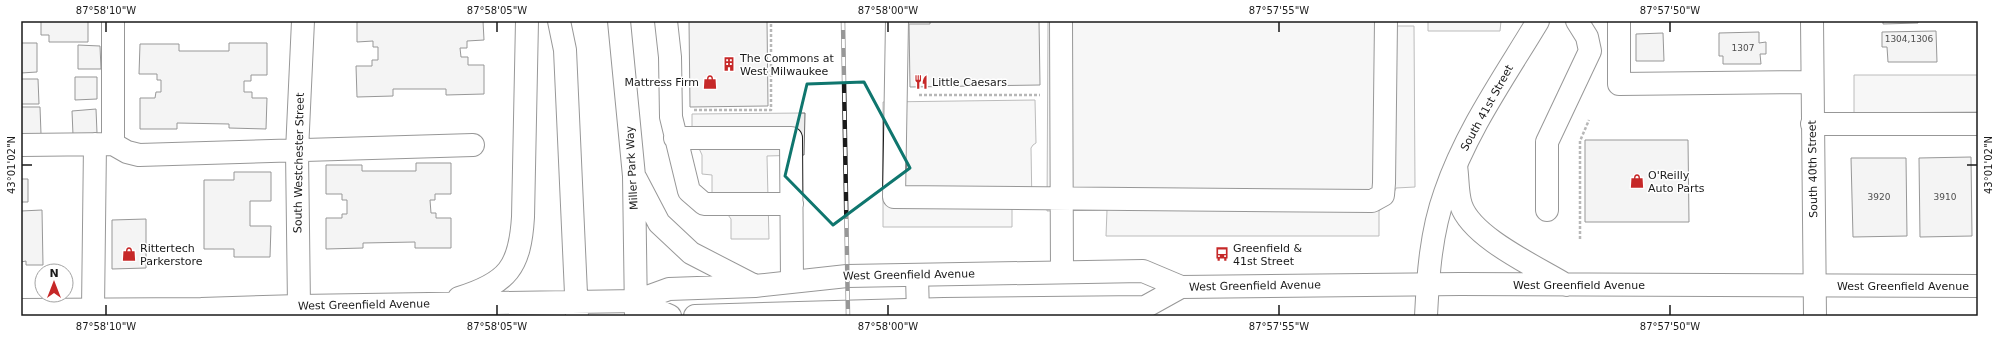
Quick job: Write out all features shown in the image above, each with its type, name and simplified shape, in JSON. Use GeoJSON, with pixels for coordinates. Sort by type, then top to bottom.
{"type":"FeatureCollection","features":[{"type":"Feature","properties":{"kind":"main road"},"geometry":{"type":"LineString","coordinates":[[93,309],[113,21]]}},
{"type":"Feature","properties":{"kind":"main road","name":"South Westchester Street"},"geometry":{"type":"LineString","coordinates":[[299,306],[297,151],[303,21]]}},
{"type":"Feature","properties":{"kind":"main road"},"geometry":{"type":"LineString","coordinates":[[442,304],[475,293],[490,286],[510,270],[517,259],[524,217],[527,21]]}},
{"type":"Feature","properties":{"kind":"main road"},"geometry":{"type":"LineString","coordinates":[[559,21],[565,50],[577,309],[598,316]]}},
{"type":"Feature","properties":{"kind":"main road","name":"Miller Park Way"},"geometry":{"type":"LineString","coordinates":[[619,21],[634,176],[636,309]]}},
{"type":"Feature","properties":{"kind":"main road"},"geometry":{"type":"LineString","coordinates":[[666,21],[670,57],[671,117],[675,138],[690,191],[704,204],[792,204]]}},
{"type":"Feature","properties":{"kind":"main road"},"geometry":{"type":"LineString","coordinates":[[897,21],[894,197],[1372,201],[1383,195],[1386,21]]}},
{"type":"Feature","properties":{"kind":"main road"},"geometry":{"type":"LineString","coordinates":[[1061,21],[1062,272]]}},
{"type":"Feature","properties":{"kind":"main road","name":"South 41st Street"},"geometry":{"type":"LineString","coordinates":[[1426,316],[1428,285],[1439,215],[1445,193],[1471,133],[1538,21]]}},
{"type":"Feature","properties":{"kind":"main road"},"geometry":{"type":"LineString","coordinates":[[1547,210],[1547,142],[1590,51],[1587,37],[1577,21]]}},
{"type":"Feature","properties":{"kind":"main road"},"geometry":{"type":"LineString","coordinates":[[1619,21],[1619,84],[1811,82]]}},
{"type":"Feature","properties":{"kind":"main road","name":"South 40th Street"},"geometry":{"type":"LineString","coordinates":[[1812,21],[1811,82],[1815,316]]}},
{"type":"Feature","properties":{"kind":"main road"},"geometry":{"type":"LineString","coordinates":[[1812,124],[1978,124]]}},
{"type":"Feature","properties":{"kind":"main road"},"geometry":{"type":"LineString","coordinates":[[675,138],[791,138],[792,281]]}},
{"type":"Feature","properties":{"kind":"main road"},"geometry":{"type":"LineString","coordinates":[[21,145],[104,144],[139,155],[472,145]]}},
{"type":"Feature","properties":{"kind":"main road"},"geometry":{"type":"LineString","coordinates":[[1456,166],[1461,205],[1470,220],[1484,236],[1568,286]]}},
{"type":"Feature","properties":{"kind":"main road"},"geometry":{"type":"LineString","coordinates":[[634,176],[659,223],[687,249],[754,286]]}},
{"type":"Feature","properties":{"kind":"main road","name":"West Greenfield Avenue"},"geometry":{"type":"LineString","coordinates":[[636,309],[669,289],[754,286],[847,276],[1062,272],[1143,271],[1180,287],[1428,285],[1978,286]]}},
{"type":"Feature","properties":{"kind":"main road"},"geometry":{"type":"LineString","coordinates":[[917,275],[918,313]]}},
{"type":"Feature","properties":{"kind":"main road","name":"West Greenfield Avenue"},"geometry":{"type":"LineString","coordinates":[[695,316],[1041,312],[1145,307],[1180,287]]}},
{"type":"Feature","properties":{"kind":"main road","name":"West Greenfield Avenue"},"geometry":{"type":"LineString","coordinates":[[21,310],[93,309],[193,313],[299,306],[325,311],[366,310],[442,304],[577,309],[636,309],[670,316]]}},
{"type":"Feature","properties":{"kind":"path"},"geometry":{"type":"LineString","coordinates":[[690,110],[771,110],[771,21]]}},
{"type":"Feature","properties":{"kind":"path"},"geometry":{"type":"LineString","coordinates":[[896,95],[1044,95]]}},
{"type":"Feature","properties":{"kind":"path"},"geometry":{"type":"LineString","coordinates":[[1580,239],[1580,141],[1589,120]]}},
{"type":"Feature","properties":{"kind":"highlighted area"},"geometry":{"type":"Polygon","coordinates":[[[864,82],[910,168],[833,225],[785,176],[807,84],[864,82]]]}},
{"type":"Feature","properties":{"kind":"shaded area"},"geometry":{"type":"Polygon","coordinates":[[[1048,21],[1395,21],[1395,26],[1414,26],[1415,187],[1396,188],[1390,201],[1379,211],[1379,236],[1106,236],[1107,210],[1047,211],[1048,21]]]}},
{"type":"Feature","properties":{"kind":"shaded area"},"geometry":{"type":"Polygon","coordinates":[[[1428,21],[1501,21],[1500,31],[1428,31],[1428,21]]]}},
{"type":"Feature","properties":{"kind":"shaded area"},"geometry":{"type":"Polygon","coordinates":[[[1854,75],[1978,75],[1978,112],[1854,113],[1854,75]]]}},
{"type":"Feature","properties":{"kind":"shaded area"},"geometry":{"type":"Polygon","coordinates":[[[1035,100],[1036,143],[1031,148],[1032,208],[1012,208],[1012,227],[883,227],[883,102],[1035,100]]]}},
{"type":"Feature","properties":{"kind":"shaded area"},"geometry":{"type":"Polygon","coordinates":[[[805,113],[804,155],[767,156],[769,239],[731,239],[731,219],[712,193],[712,175],[702,174],[702,155],[692,133],[692,114],[805,113]]]}},
{"type":"Feature","properties":{"kind":"building"},"geometry":{"type":"Polygon","coordinates":[[[41,21],[88,21],[88,42],[49,42],[49,35],[41,35],[41,21]]]}},
{"type":"Feature","properties":{"kind":"building"},"geometry":{"type":"Polygon","coordinates":[[[357,21],[483,21],[484,40],[467,41],[467,48],[460,48],[461,57],[468,57],[468,65],[484,65],[484,94],[446,95],[446,89],[393,89],[393,96],[357,97],[356,66],[372,66],[372,60],[378,60],[378,47],[373,47],[373,41],[357,42],[357,21]]]}},
{"type":"Feature","properties":{"kind":"building","name":"The Commons at West Milwaukee"},"geometry":{"type":"Polygon","coordinates":[[[689,21],[767,21],[768,106],[690,107],[689,21]]]}},
{"type":"Feature","properties":{"kind":"building"},"geometry":{"type":"Polygon","coordinates":[[[930,21],[1039,21],[1040,85],[910,87],[909,24],[930,24],[930,21]]]}},
{"type":"Feature","properties":{"kind":"building"},"geometry":{"type":"Polygon","coordinates":[[[1883,21],[1918,21],[1918,23],[1883,24],[1883,21]]]}},
{"type":"Feature","properties":{"kind":"building"},"geometry":{"type":"Polygon","coordinates":[[[1936,31],[1937,62],[1888,62],[1887,47],[1882,47],[1882,32],[1936,31]]]}},
{"type":"Feature","properties":{"kind":"building"},"geometry":{"type":"Polygon","coordinates":[[[1759,32],[1759,43],[1766,42],[1766,54],[1760,54],[1761,64],[1723,64],[1723,56],[1719,56],[1719,33],[1759,32]]]}},
{"type":"Feature","properties":{"kind":"building"},"geometry":{"type":"Polygon","coordinates":[[[1663,33],[1664,61],[1636,61],[1636,34],[1663,33]]]}},
{"type":"Feature","properties":{"kind":"building"},"geometry":{"type":"Polygon","coordinates":[[[21,43],[37,43],[37,72],[21,73],[21,43]]]}},
{"type":"Feature","properties":{"kind":"building"},"geometry":{"type":"Polygon","coordinates":[[[229,43],[267,43],[267,75],[251,75],[251,81],[244,81],[244,92],[252,92],[252,98],[267,98],[266,129],[229,128],[229,124],[177,123],[177,129],[140,129],[140,98],[155,98],[156,92],[161,92],[161,80],[157,80],[157,74],[139,74],[140,44],[179,44],[179,51],[229,51],[229,43]]]}},
{"type":"Feature","properties":{"kind":"building"},"geometry":{"type":"Polygon","coordinates":[[[78,45],[100,46],[101,69],[78,69],[78,45]]]}},
{"type":"Feature","properties":{"kind":"building"},"geometry":{"type":"Polygon","coordinates":[[[75,77],[97,77],[97,99],[75,100],[75,77]]]}},
{"type":"Feature","properties":{"kind":"building"},"geometry":{"type":"Polygon","coordinates":[[[21,79],[38,79],[39,104],[21,104],[21,79]]]}},
{"type":"Feature","properties":{"kind":"building"},"geometry":{"type":"Polygon","coordinates":[[[21,107],[40,107],[41,134],[21,134],[21,107]]]}},
{"type":"Feature","properties":{"kind":"building"},"geometry":{"type":"Polygon","coordinates":[[[96,109],[97,133],[73,135],[72,111],[96,109]]]}},
{"type":"Feature","properties":{"kind":"building","name":"O'Reilly Auto Parts"},"geometry":{"type":"Polygon","coordinates":[[[1585,140],[1688,140],[1689,222],[1585,222],[1585,140]]]}},
{"type":"Feature","properties":{"kind":"building"},"geometry":{"type":"Polygon","coordinates":[[[1971,157],[1972,236],[1920,237],[1919,158],[1971,157]]]}},
{"type":"Feature","properties":{"kind":"building"},"geometry":{"type":"Polygon","coordinates":[[[1851,158],[1906,158],[1907,236],[1853,237],[1851,158]]]}},
{"type":"Feature","properties":{"kind":"building"},"geometry":{"type":"Polygon","coordinates":[[[416,163],[451,163],[451,194],[435,194],[435,200],[430,200],[431,213],[436,213],[436,218],[451,218],[451,248],[415,248],[415,242],[363,243],[363,248],[326,249],[326,218],[342,218],[342,214],[347,214],[347,200],[342,200],[342,194],[326,194],[326,165],[362,165],[362,171],[416,171],[416,163]]]}},
{"type":"Feature","properties":{"kind":"building"},"geometry":{"type":"Polygon","coordinates":[[[234,172],[271,172],[271,201],[250,201],[250,226],[271,226],[270,257],[234,257],[234,249],[204,249],[204,180],[234,180],[234,172]]]}},
{"type":"Feature","properties":{"kind":"building"},"geometry":{"type":"Polygon","coordinates":[[[21,179],[28,179],[28,202],[21,202],[21,179]]]}},
{"type":"Feature","properties":{"kind":"building"},"geometry":{"type":"Polygon","coordinates":[[[42,210],[43,263],[26,265],[26,261],[21,262],[21,211],[42,210]]]}},
{"type":"Feature","properties":{"kind":"building"},"geometry":{"type":"Polygon","coordinates":[[[146,219],[146,268],[112,269],[112,220],[146,219]]]}},
{"type":"Feature","properties":{"kind":"railway"},"geometry":{"type":"LineString","coordinates":[[843,21],[848,316]]}},
{"type":"Feature","properties":{"kind":"place","name":"The Commons at West Milwaukee"},"geometry":{"type":"Point","coordinates":[729,64]}},
{"type":"Feature","properties":{"kind":"place","name":"Mattress Firm"},"geometry":{"type":"Point","coordinates":[710,82]}},
{"type":"Feature","properties":{"kind":"place","name":"Little Caesars"},"geometry":{"type":"Point","coordinates":[921,82]}},
{"type":"Feature","properties":{"kind":"place","name":"O'Reilly Auto Parts"},"geometry":{"type":"Point","coordinates":[1637,181]}},
{"type":"Feature","properties":{"kind":"place","name":"Rittertech Parkerstore"},"geometry":{"type":"Point","coordinates":[129,254]}},
{"type":"Feature","properties":{"kind":"place","name":"Greenfield & 41st Street"},"geometry":{"type":"Point","coordinates":[1222,254]}}]}
